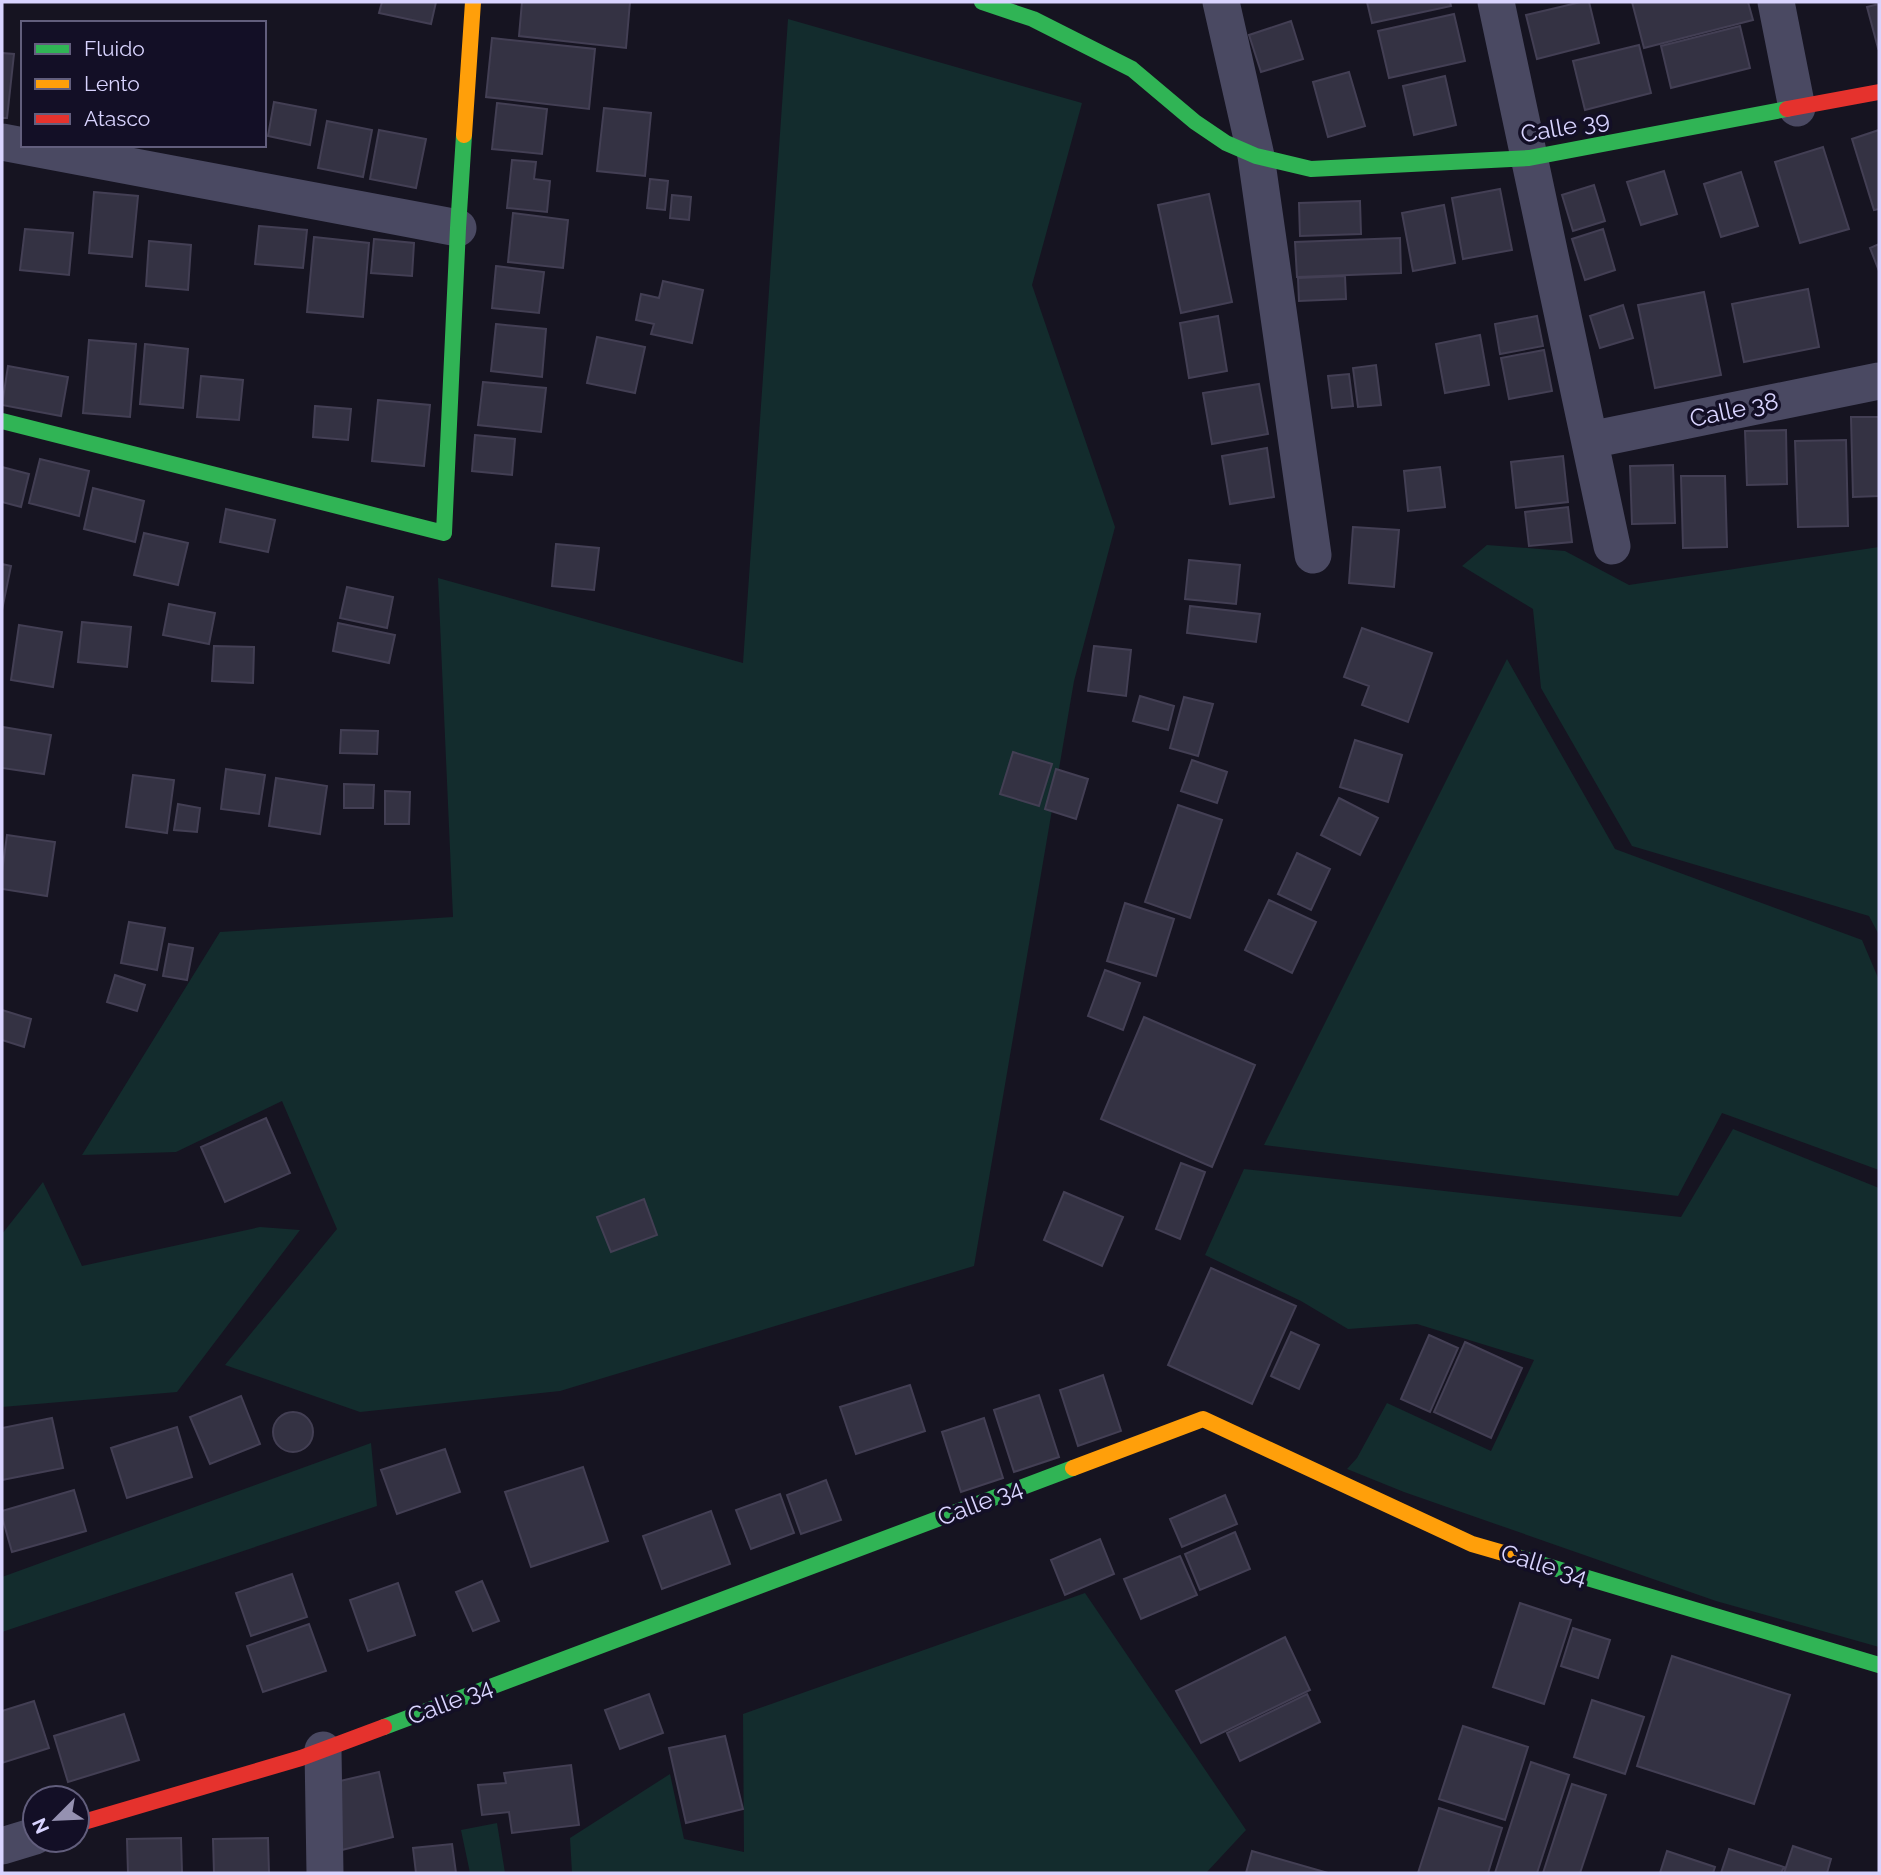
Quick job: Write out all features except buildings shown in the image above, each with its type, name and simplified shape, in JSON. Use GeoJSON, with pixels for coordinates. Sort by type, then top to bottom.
{"type":"FeatureCollection","features":[{"type":"Feature","properties":{"kind":"street"},"geometry":{"type":"LineString","coordinates":[[2,421],[444,533],[458,228],[473,2]]}},
{"type":"Feature","properties":{"kind":"street","name":"Calle 39"},"geometry":{"type":"LineString","coordinates":[[982,2],[1033,19],[1132,69],[1195,122],[1226,143],[1256,156],[1311,169],[1529,159],[1879,92]]}},
{"type":"Feature","properties":{"kind":"street"},"geometry":{"type":"LineString","coordinates":[[1222,2],[1256,156],[1313,555]]}},
{"type":"Feature","properties":{"kind":"street"},"geometry":{"type":"LineString","coordinates":[[1496,2],[1612,546]]}},
{"type":"Feature","properties":{"kind":"street"},"geometry":{"type":"LineString","coordinates":[[1776,2],[1797,108]]}},
{"type":"Feature","properties":{"kind":"street"},"geometry":{"type":"LineString","coordinates":[[2,142],[21,146]]}},
{"type":"Feature","properties":{"kind":"street"},"geometry":{"type":"LineString","coordinates":[[29,147],[458,228]]}},
{"type":"Feature","properties":{"kind":"street","name":"Calle 38"},"geometry":{"type":"LineString","coordinates":[[1590,440],[1879,381]]}},
{"type":"Feature","properties":{"kind":"street","name":"Calle 34"},"geometry":{"type":"LineString","coordinates":[[91,1820],[301,1758],[1203,1419],[1472,1544],[1879,1665]]}},
{"type":"Feature","properties":{"kind":"street"},"geometry":{"type":"LineString","coordinates":[[323,1750],[325,1873]]}},
{"type":"Feature","properties":{"kind":"street"},"geometry":{"type":"LineString","coordinates":[[2,1846],[21,1840]]}},
{"type":"Feature","properties":{"kind":"green space"},"geometry":{"type":"Polygon","coordinates":[[[788,19],[1082,103],[1032,285],[1115,527],[1074,681],[974,1266],[560,1391],[360,1412],[225,1365],[337,1229],[282,1101],[176,1152],[82,1155],[220,932],[453,917],[438,578],[743,663],[788,19]]]}},
{"type":"Feature","properties":{"kind":"green space"},"geometry":{"type":"Polygon","coordinates":[[[1487,545],[1565,551],[1629,585],[1879,547],[1879,935],[1869,916],[1632,846],[1541,688],[1533,609],[1462,566],[1487,545]]]}},
{"type":"Feature","properties":{"kind":"green space"},"geometry":{"type":"Polygon","coordinates":[[[1507,659],[1615,849],[1862,940],[1879,980],[1879,1170],[1722,1113],[1678,1196],[1264,1145],[1507,659]]]}},
{"type":"Feature","properties":{"kind":"green space"},"geometry":{"type":"Polygon","coordinates":[[[1733,1129],[1879,1188],[1879,1647],[1716,1601],[1404,1492],[1347,1469],[1357,1458],[1387,1403],[1491,1451],[1534,1360],[1417,1324],[1348,1329],[1301,1301],[1205,1255],[1244,1169],[1681,1217],[1733,1129]]]}},
{"type":"Feature","properties":{"kind":"green space"},"geometry":{"type":"Polygon","coordinates":[[[43,1182],[82,1266],[260,1227],[300,1230],[177,1392],[2,1407],[2,1234],[43,1182]]]}},
{"type":"Feature","properties":{"kind":"green space"},"geometry":{"type":"Polygon","coordinates":[[[371,1443],[377,1506],[2,1632],[2,1577],[371,1443]]]}},
{"type":"Feature","properties":{"kind":"green space"},"geometry":{"type":"Polygon","coordinates":[[[1085,1593],[1246,1830],[1206,1873],[572,1873],[570,1838],[670,1774],[684,1839],[744,1852],[743,1714],[1085,1593]]]}},
{"type":"Feature","properties":{"kind":"green space"},"geometry":{"type":"Polygon","coordinates":[[[497,1823],[505,1873],[470,1873],[461,1830],[497,1823]]]}},
{"type":"Feature","properties":{"kind":"traffic: fast"},"geometry":{"type":"LineString","coordinates":[[982,2],[1033,19],[1132,69],[1195,122],[1226,143],[1256,156],[1311,169],[1529,158],[1787,109]]}},
{"type":"Feature","properties":{"kind":"traffic: fast"},"geometry":{"type":"LineString","coordinates":[[2,421],[444,533],[464,135]]}},
{"type":"Feature","properties":{"kind":"traffic: fast"},"geometry":{"type":"LineString","coordinates":[[384,1727],[1073,1468]]}},
{"type":"Feature","properties":{"kind":"traffic: fast"},"geometry":{"type":"LineString","coordinates":[[1517,1557],[1879,1665]]}},
{"type":"Feature","properties":{"kind":"traffic: slow"},"geometry":{"type":"LineString","coordinates":[[464,135],[473,2]]}},
{"type":"Feature","properties":{"kind":"traffic: slow"},"geometry":{"type":"LineString","coordinates":[[1073,1468],[1203,1419],[1472,1544],[1517,1557]]}},
{"type":"Feature","properties":{"kind":"traffic: jam"},"geometry":{"type":"LineString","coordinates":[[1787,109],[1879,92]]}},
{"type":"Feature","properties":{"kind":"traffic: jam"},"geometry":{"type":"LineString","coordinates":[[91,1820],[301,1758],[384,1727]]}}]}
